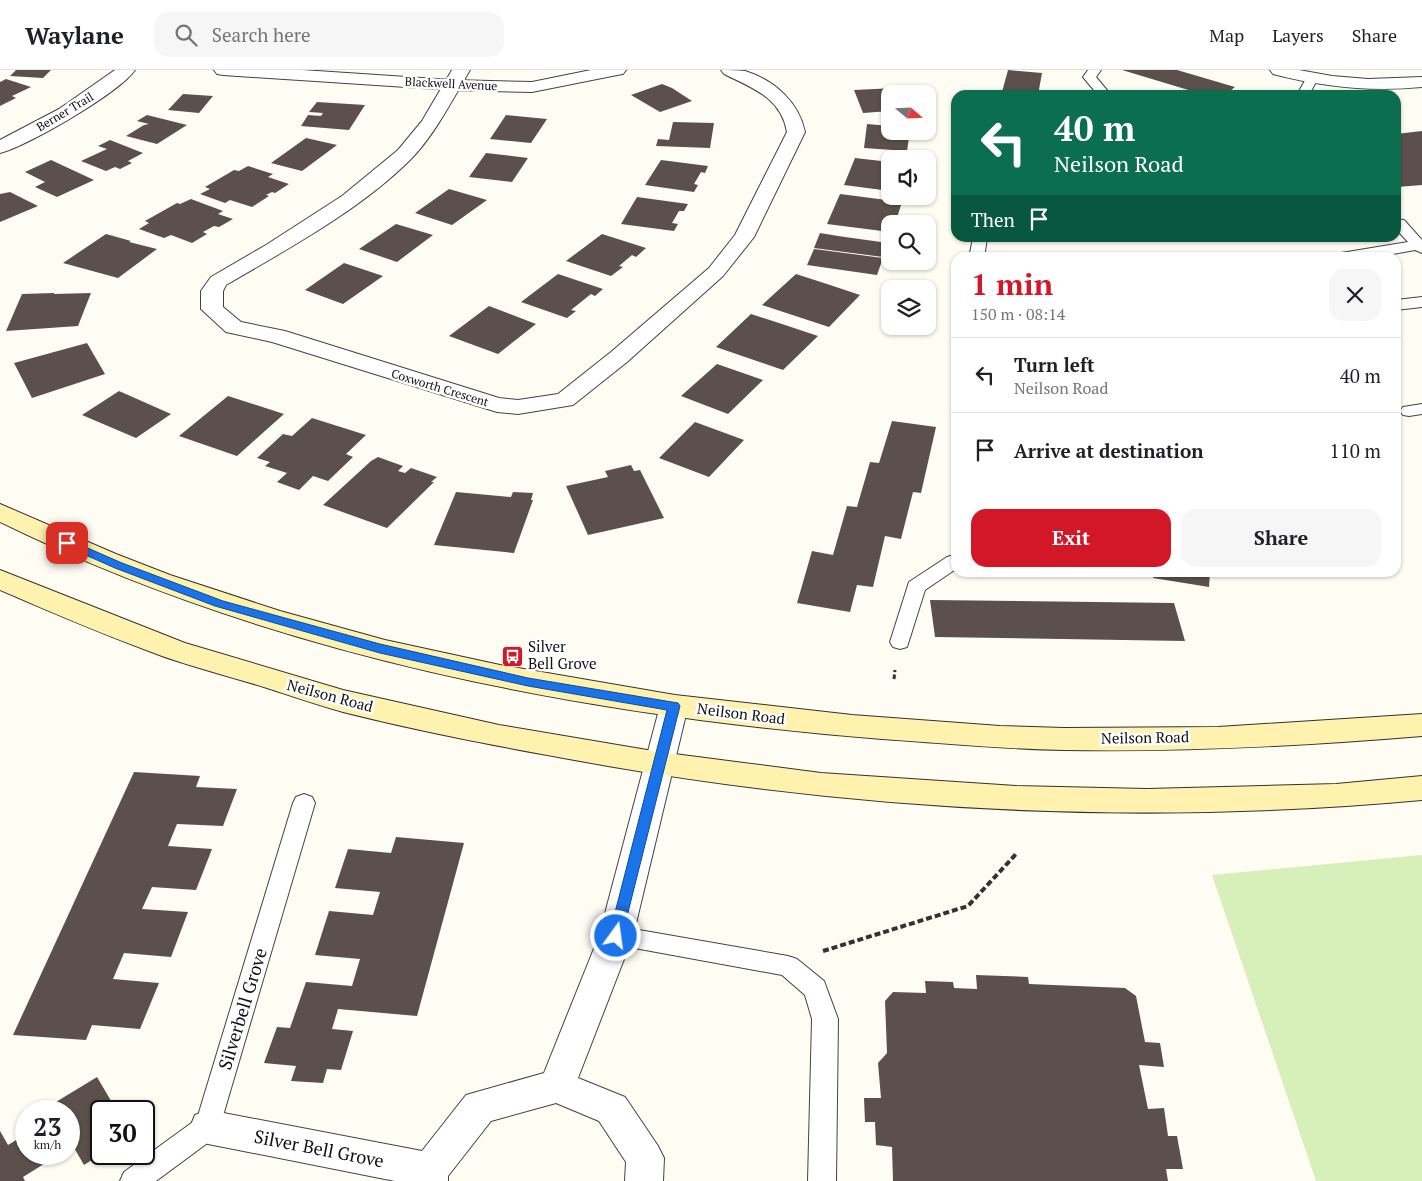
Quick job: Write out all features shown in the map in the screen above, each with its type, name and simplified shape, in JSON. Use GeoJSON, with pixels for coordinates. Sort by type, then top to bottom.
{"type":"FeatureCollection","features":[{"type":"Feature","properties":{"kind":"main road","name":"Neilson Road"},"geometry":{"type":"LineString","coordinates":[[0,512],[118,565],[228,606],[380,648],[528,682],[674,706],[822,724],[1013,738],[1139,739],[1315,734],[1422,725]]}},
{"type":"Feature","properties":{"kind":"main road","name":"Neilson Road"},"geometry":{"type":"LineString","coordinates":[[0,578],[66,608],[175,650],[343,701],[499,736],[659,763],[821,785],[1016,798],[1147,801],[1336,796],[1422,788]]}},
{"type":"Feature","properties":{"kind":"street","name":"Berner Trail"},"geometry":{"type":"LineString","coordinates":[[0,147],[84,104],[126,70]]}},
{"type":"Feature","properties":{"kind":"street","name":"Blackwell Avenue"},"geometry":{"type":"LineString","coordinates":[[223,70],[457,78],[532,87],[607,74],[617,70]]}},
{"type":"Feature","properties":{"kind":"street","name":"Coxworth Crescent"},"geometry":{"type":"LineString","coordinates":[[457,78],[420,138],[398,160],[349,200],[273,249],[218,281],[212,291],[212,309],[234,327],[277,336],[497,405],[518,407],[565,400],[619,357],[716,272],[744,237],[762,205],[796,132],[796,121],[787,105],[779,98],[730,70]]}},
{"type":"Feature","properties":{"kind":"street"},"geometry":{"type":"LineString","coordinates":[[1279,70],[1330,82],[1380,85],[1422,82]]}},
{"type":"Feature","properties":{"kind":"street"},"geometry":{"type":"LineString","coordinates":[[644,1181],[645,1158],[612,1108],[556,1086],[616,936],[674,706]]}},
{"type":"Feature","properties":{"kind":"street","name":"Silver Bell Grove"},"geometry":{"type":"LineString","coordinates":[[208,1127],[430,1176],[479,1106],[556,1086]]}},
{"type":"Feature","properties":{"kind":"lane"},"geometry":{"type":"LineString","coordinates":[[1095,70],[1089,77],[1101,90]]}},
{"type":"Feature","properties":{"kind":"lane"},"geometry":{"type":"LineString","coordinates":[[1306,90],[1312,78]]}},
{"type":"Feature","properties":{"kind":"lane"},"geometry":{"type":"LineString","coordinates":[[1401,223],[1414,223]]}},
{"type":"Feature","properties":{"kind":"lane"},"geometry":{"type":"LineString","coordinates":[[1401,226],[1421,247]]}},
{"type":"Feature","properties":{"kind":"lane"},"geometry":{"type":"LineString","coordinates":[[1385,252],[1421,247]]}},
{"type":"Feature","properties":{"kind":"lane"},"geometry":{"type":"LineString","coordinates":[[1401,304],[1422,302]]}},
{"type":"Feature","properties":{"kind":"lane"},"geometry":{"type":"LineString","coordinates":[[900,642],[916,587],[951,561]]}},
{"type":"Feature","properties":{"kind":"lane","name":"Silverbell Grove"},"geometry":{"type":"LineString","coordinates":[[208,1127],[304,803]]}},
{"type":"Feature","properties":{"kind":"lane"},"geometry":{"type":"LineString","coordinates":[[616,936],[788,966],[815,989],[825,1019],[822,1181]]}},
{"type":"Feature","properties":{"kind":"lane"},"geometry":{"type":"LineString","coordinates":[[134,1181],[208,1127]]}},
{"type":"Feature","properties":{"kind":"path"},"geometry":{"type":"LineString","coordinates":[[788,966],[822,951],[968,906],[1017,853]]}},
{"type":"Feature","properties":{"kind":"green space"},"geometry":{"type":"Polygon","coordinates":[[[1422,855],[1422,1181],[1316,1181],[1212,875],[1422,855]]]}},
{"type":"Feature","properties":{"kind":"building"},"geometry":{"type":"Polygon","coordinates":[[[16,70],[51,70],[43,78],[10,76],[16,70]]]}},
{"type":"Feature","properties":{"kind":"building"},"geometry":{"type":"Polygon","coordinates":[[[1008,70],[1042,73],[1039,90],[1003,90],[1008,70]]]}},
{"type":"Feature","properties":{"kind":"building"},"geometry":{"type":"Polygon","coordinates":[[[1122,70],[1177,70],[1235,87],[1231,90],[1188,90],[1122,70]]]}},
{"type":"Feature","properties":{"kind":"building"},"geometry":{"type":"Polygon","coordinates":[[[6,79],[31,87],[12,96],[16,98],[0,106],[0,82],[6,79]]]}},
{"type":"Feature","properties":{"kind":"building"},"geometry":{"type":"Polygon","coordinates":[[[662,84],[692,101],[660,112],[631,95],[662,84]]]}},
{"type":"Feature","properties":{"kind":"building"},"geometry":{"type":"Polygon","coordinates":[[[881,89],[881,112],[863,113],[854,90],[881,89]]]}},
{"type":"Feature","properties":{"kind":"building"},"geometry":{"type":"Polygon","coordinates":[[[183,94],[213,96],[199,113],[168,110],[183,94]]]}},
{"type":"Feature","properties":{"kind":"building"},"geometry":{"type":"Polygon","coordinates":[[[317,102],[365,105],[349,130],[301,126],[308,115],[321,116],[323,113],[309,112],[317,102]]]}},
{"type":"Feature","properties":{"kind":"building"},"geometry":{"type":"Polygon","coordinates":[[[147,115],[187,125],[157,144],[126,136],[149,124],[137,121],[147,115]]]}},
{"type":"Feature","properties":{"kind":"building"},"geometry":{"type":"Polygon","coordinates":[[[506,115],[547,119],[531,143],[490,139],[506,115]]]}},
{"type":"Feature","properties":{"kind":"building"},"geometry":{"type":"Polygon","coordinates":[[[673,122],[714,123],[710,148],[656,146],[658,139],[669,140],[673,122]]]}},
{"type":"Feature","properties":{"kind":"building"},"geometry":{"type":"Polygon","coordinates":[[[867,124],[881,125],[881,140],[909,140],[907,150],[864,148],[867,124]]]}},
{"type":"Feature","properties":{"kind":"building"},"geometry":{"type":"Polygon","coordinates":[[[1422,131],[1422,185],[1401,187],[1401,133],[1422,131]]]}},
{"type":"Feature","properties":{"kind":"building"},"geometry":{"type":"Polygon","coordinates":[[[306,138],[337,145],[302,171],[271,163],[306,138]]]}},
{"type":"Feature","properties":{"kind":"building"},"geometry":{"type":"Polygon","coordinates":[[[110,140],[143,153],[128,161],[132,163],[120,169],[115,167],[106,171],[81,161],[107,149],[98,146],[110,140]]]}},
{"type":"Feature","properties":{"kind":"building"},"geometry":{"type":"Polygon","coordinates":[[[486,153],[528,158],[512,182],[469,177],[486,153]]]}},
{"type":"Feature","properties":{"kind":"building"},"geometry":{"type":"Polygon","coordinates":[[[855,158],[881,161],[881,190],[844,185],[855,158]]]}},
{"type":"Feature","properties":{"kind":"building"},"geometry":{"type":"Polygon","coordinates":[[[51,160],[94,180],[57,197],[35,187],[45,182],[25,172],[51,160]]]}},
{"type":"Feature","properties":{"kind":"building"},"geometry":{"type":"Polygon","coordinates":[[[661,160],[708,166],[705,173],[701,172],[694,184],[698,185],[694,192],[645,185],[661,160]]]}},
{"type":"Feature","properties":{"kind":"building"},"geometry":{"type":"Polygon","coordinates":[[[248,166],[273,174],[268,177],[289,184],[275,193],[272,192],[266,195],[269,196],[252,207],[230,200],[225,203],[200,194],[210,189],[205,187],[234,170],[239,171],[248,166]]]}},
{"type":"Feature","properties":{"kind":"building"},"geometry":{"type":"Polygon","coordinates":[[[449,189],[487,200],[452,225],[415,213],[449,189]]]}},
{"type":"Feature","properties":{"kind":"building"},"geometry":{"type":"Polygon","coordinates":[[[10,192],[38,206],[0,222],[0,194],[10,192]]]}},
{"type":"Feature","properties":{"kind":"building"},"geometry":{"type":"Polygon","coordinates":[[[840,194],[881,199],[881,205],[901,205],[898,215],[881,215],[881,231],[827,224],[840,194]]]}},
{"type":"Feature","properties":{"kind":"building"},"geometry":{"type":"Polygon","coordinates":[[[637,197],[688,204],[684,211],[679,211],[672,223],[678,224],[674,231],[621,224],[637,197]]]}},
{"type":"Feature","properties":{"kind":"building"},"geometry":{"type":"Polygon","coordinates":[[[191,199],[223,211],[218,214],[233,219],[219,227],[214,226],[203,232],[207,234],[192,243],[171,235],[164,238],[139,229],[149,223],[145,221],[177,203],[180,204],[191,199]]]}},
{"type":"Feature","properties":{"kind":"building"},"geometry":{"type":"Polygon","coordinates":[[[396,224],[433,235],[397,262],[359,249],[396,224]]]}},
{"type":"Feature","properties":{"kind":"building"},"geometry":{"type":"Polygon","coordinates":[[[820,233],[881,242],[881,257],[814,248],[820,233]]]}},
{"type":"Feature","properties":{"kind":"building"},"geometry":{"type":"Polygon","coordinates":[[[106,234],[157,249],[118,278],[63,263],[106,234]]]}},
{"type":"Feature","properties":{"kind":"building"},"geometry":{"type":"Polygon","coordinates":[[[602,234],[646,248],[636,257],[632,255],[619,266],[623,267],[611,276],[566,261],[602,234]]]}},
{"type":"Feature","properties":{"kind":"building"},"geometry":{"type":"Polygon","coordinates":[[[814,249],[881,258],[877,275],[807,265],[814,249]]]}},
{"type":"Feature","properties":{"kind":"building"},"geometry":{"type":"Polygon","coordinates":[[[344,263],[383,276],[343,304],[305,290],[344,263]]]}},
{"type":"Feature","properties":{"kind":"building"},"geometry":{"type":"Polygon","coordinates":[[[558,274],[603,289],[595,296],[591,294],[571,310],[576,311],[567,318],[521,302],[558,274]]]}},
{"type":"Feature","properties":{"kind":"building"},"geometry":{"type":"Polygon","coordinates":[[[796,274],[860,295],[829,327],[762,305],[796,274]]]}},
{"type":"Feature","properties":{"kind":"building"},"geometry":{"type":"Polygon","coordinates":[[[91,293],[78,326],[6,331],[22,294],[91,293]]]}},
{"type":"Feature","properties":{"kind":"building"},"geometry":{"type":"Polygon","coordinates":[[[489,306],[536,324],[498,354],[449,336],[489,306]]]}},
{"type":"Feature","properties":{"kind":"building"},"geometry":{"type":"Polygon","coordinates":[[[751,314],[818,336],[783,370],[716,347],[751,314]]]}},
{"type":"Feature","properties":{"kind":"building"},"geometry":{"type":"Polygon","coordinates":[[[87,343],[105,374],[32,398],[14,363],[87,343]]]}},
{"type":"Feature","properties":{"kind":"building"},"geometry":{"type":"Polygon","coordinates":[[[717,364],[763,380],[728,414],[681,396],[717,364]]]}},
{"type":"Feature","properties":{"kind":"building"},"geometry":{"type":"Polygon","coordinates":[[[119,391],[171,414],[136,438],[82,415],[119,391]]]}},
{"type":"Feature","properties":{"kind":"building"},"geometry":{"type":"Polygon","coordinates":[[[228,396],[284,414],[237,456],[179,436],[228,396]]]}},
{"type":"Feature","properties":{"kind":"building"},"geometry":{"type":"Polygon","coordinates":[[[312,418],[366,435],[346,454],[353,457],[328,481],[313,476],[299,490],[277,482],[287,473],[265,466],[270,462],[257,458],[283,434],[292,436],[312,418]]]}},
{"type":"Feature","properties":{"kind":"building"},"geometry":{"type":"Polygon","coordinates":[[[892,421],[936,427],[921,493],[913,492],[901,539],[885,536],[873,587],[857,585],[850,612],[797,603],[812,551],[833,555],[847,506],[857,507],[870,462],[879,463],[892,421]]]}},
{"type":"Feature","properties":{"kind":"building"},"geometry":{"type":"Polygon","coordinates":[[[695,422],[744,440],[709,477],[659,458],[695,422]]]}},
{"type":"Feature","properties":{"kind":"building"},"geometry":{"type":"Polygon","coordinates":[[[378,457],[403,466],[398,471],[405,473],[411,468],[437,477],[387,528],[323,505],[371,461],[378,457]]]}},
{"type":"Feature","properties":{"kind":"building"},"geometry":{"type":"Polygon","coordinates":[[[631,465],[634,471],[640,470],[664,518],[588,535],[566,486],[608,477],[605,471],[631,465]]]}},
{"type":"Feature","properties":{"kind":"building"},"geometry":{"type":"Polygon","coordinates":[[[456,492],[511,497],[513,492],[533,493],[531,500],[533,500],[514,553],[434,545],[456,492]]]}},
{"type":"Feature","properties":{"kind":"building"},"geometry":{"type":"Polygon","coordinates":[[[1210,577],[1209,587],[1153,578],[1210,577]]]}},
{"type":"Feature","properties":{"kind":"building"},"geometry":{"type":"Polygon","coordinates":[[[930,600],[1174,603],[1185,641],[935,637],[930,600]]]}},
{"type":"Feature","properties":{"kind":"building"},"geometry":{"type":"Polygon","coordinates":[[[134,772],[200,776],[196,787],[237,789],[223,826],[177,824],[168,846],[212,849],[196,890],[152,887],[142,909],[188,912],[171,957],[124,953],[113,979],[159,983],[140,1029],[92,1025],[86,1040],[13,1035],[134,772]]]}},
{"type":"Feature","properties":{"kind":"building"},"geometry":{"type":"Polygon","coordinates":[[[396,837],[464,843],[417,1016],[338,1009],[332,1029],[353,1031],[341,1070],[327,1069],[323,1083],[291,1081],[296,1066],[264,1063],[277,1027],[290,1028],[306,982],[352,986],[360,959],[315,955],[329,911],[373,915],[380,892],[335,888],[348,849],[391,853],[396,837]]]}},
{"type":"Feature","properties":{"kind":"building"},"geometry":{"type":"Polygon","coordinates":[[[976,975],[1028,977],[1029,984],[1125,988],[1136,996],[1145,1042],[1160,1043],[1164,1067],[1139,1065],[1148,1109],[1164,1108],[1168,1136],[1177,1136],[1183,1169],[1166,1169],[1168,1181],[893,1181],[892,1147],[876,1145],[875,1122],[865,1122],[864,1098],[881,1098],[878,1063],[887,1053],[885,1001],[893,992],[926,993],[925,981],[953,982],[954,988],[977,989],[976,975]]]}},
{"type":"Feature","properties":{"kind":"building"},"geometry":{"type":"Polygon","coordinates":[[[97,1077],[111,1100],[90,1100],[90,1161],[84,1165],[80,1158],[80,1100],[59,1100],[97,1077]]]}},
{"type":"Feature","properties":{"kind":"building"},"geometry":{"type":"Polygon","coordinates":[[[0,1131],[8,1145],[15,1141],[15,1165],[42,1165],[23,1177],[25,1181],[0,1181],[0,1131]]]}},
{"type":"Feature","properties":{"kind":"place","name":"Silver Bell Grove"},"geometry":{"type":"Point","coordinates":[512,656]}},
{"type":"Feature","properties":{"kind":"route"},"geometry":{"type":"LineString","coordinates":[[67,543],[118,565],[219,603],[380,648],[528,682],[674,706],[616,936]]}}]}
